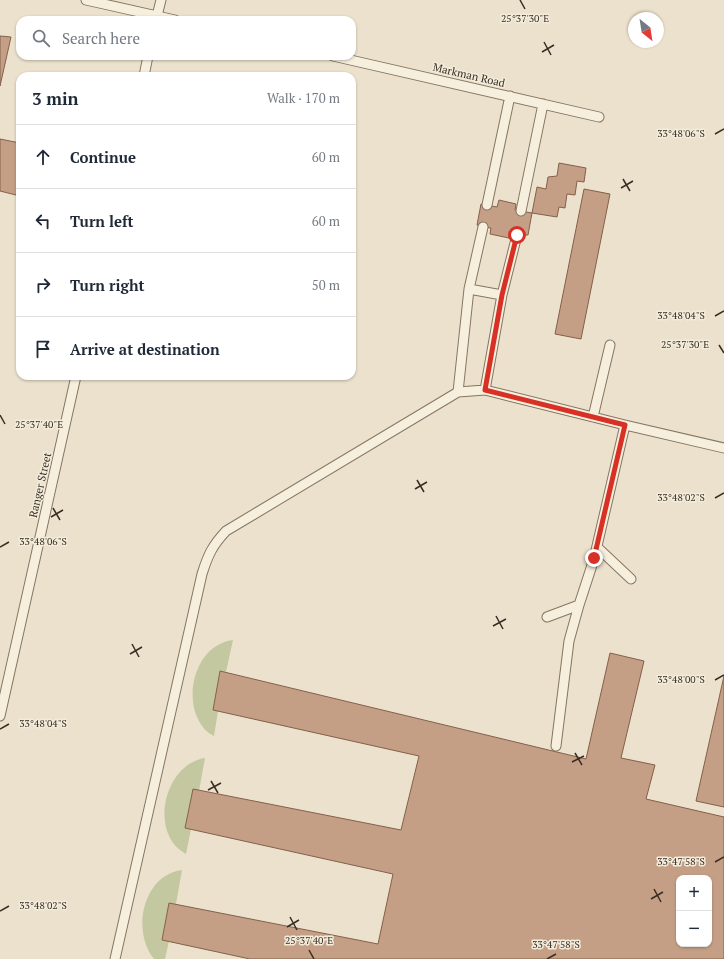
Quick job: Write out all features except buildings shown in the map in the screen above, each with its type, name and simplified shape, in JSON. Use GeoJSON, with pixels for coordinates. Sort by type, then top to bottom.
{"type":"FeatureCollection","features":[{"type":"Feature","properties":{"kind":"lane"},"geometry":{"type":"LineString","coordinates":[[86,0],[149,16]]}},
{"type":"Feature","properties":{"kind":"lane"},"geometry":{"type":"LineString","coordinates":[[157,16],[161,0]]}},
{"type":"Feature","properties":{"kind":"lane"},"geometry":{"type":"LineString","coordinates":[[145,72],[147,60]]}},
{"type":"Feature","properties":{"kind":"lane","name":"Markman Road"},"geometry":{"type":"LineString","coordinates":[[351,60],[599,117]]}},
{"type":"Feature","properties":{"kind":"lane"},"geometry":{"type":"LineString","coordinates":[[487,205],[510,96]]}},
{"type":"Feature","properties":{"kind":"lane"},"geometry":{"type":"LineString","coordinates":[[521,211],[543,104]]}},
{"type":"Feature","properties":{"kind":"lane"},"geometry":{"type":"LineString","coordinates":[[458,392],[469,290],[483,227]]}},
{"type":"Feature","properties":{"kind":"lane"},"geometry":{"type":"LineString","coordinates":[[485,390],[502,295],[517,235]]}},
{"type":"Feature","properties":{"kind":"lane"},"geometry":{"type":"LineString","coordinates":[[469,290],[502,295]]}},
{"type":"Feature","properties":{"kind":"lane"},"geometry":{"type":"LineString","coordinates":[[594,417],[610,345]]}},
{"type":"Feature","properties":{"kind":"lane","name":"Ranger Street"},"geometry":{"type":"LineString","coordinates":[[0,716],[75,380]]}},
{"type":"Feature","properties":{"kind":"lane"},"geometry":{"type":"LineString","coordinates":[[115,959],[202,574],[210,552],[217,540],[226,531],[458,392],[485,390],[724,448]]}},
{"type":"Feature","properties":{"kind":"lane"},"geometry":{"type":"LineString","coordinates":[[556,746],[569,641],[597,547],[625,425]]}},
{"type":"Feature","properties":{"kind":"lane"},"geometry":{"type":"LineString","coordinates":[[597,547],[631,579]]}},
{"type":"Feature","properties":{"kind":"lane"},"geometry":{"type":"LineString","coordinates":[[547,617],[579,605]]}},
{"type":"Feature","properties":{"kind":"green space"},"geometry":{"type":"Polygon","coordinates":[[[233,640],[226,672],[220,671],[213,710],[218,711],[214,736],[203,728],[194,709],[193,684],[197,671],[211,650],[221,643],[233,640]]]}},
{"type":"Feature","properties":{"kind":"green space"},"geometry":{"type":"Polygon","coordinates":[[[205,758],[199,791],[193,789],[185,828],[191,829],[186,854],[174,844],[167,831],[165,816],[166,801],[171,786],[179,773],[191,763],[205,758]]]}},
{"type":"Feature","properties":{"kind":"green space"},"geometry":{"type":"Polygon","coordinates":[[[182,870],[176,904],[169,903],[162,940],[169,941],[165,959],[154,959],[147,947],[143,934],[142,920],[145,906],[150,893],[158,882],[169,874],[182,870]]]}},
{"type":"Feature","properties":{"kind":"route"},"geometry":{"type":"LineString","coordinates":[[517,235],[502,295],[485,390],[625,425],[594,558]]}}]}
